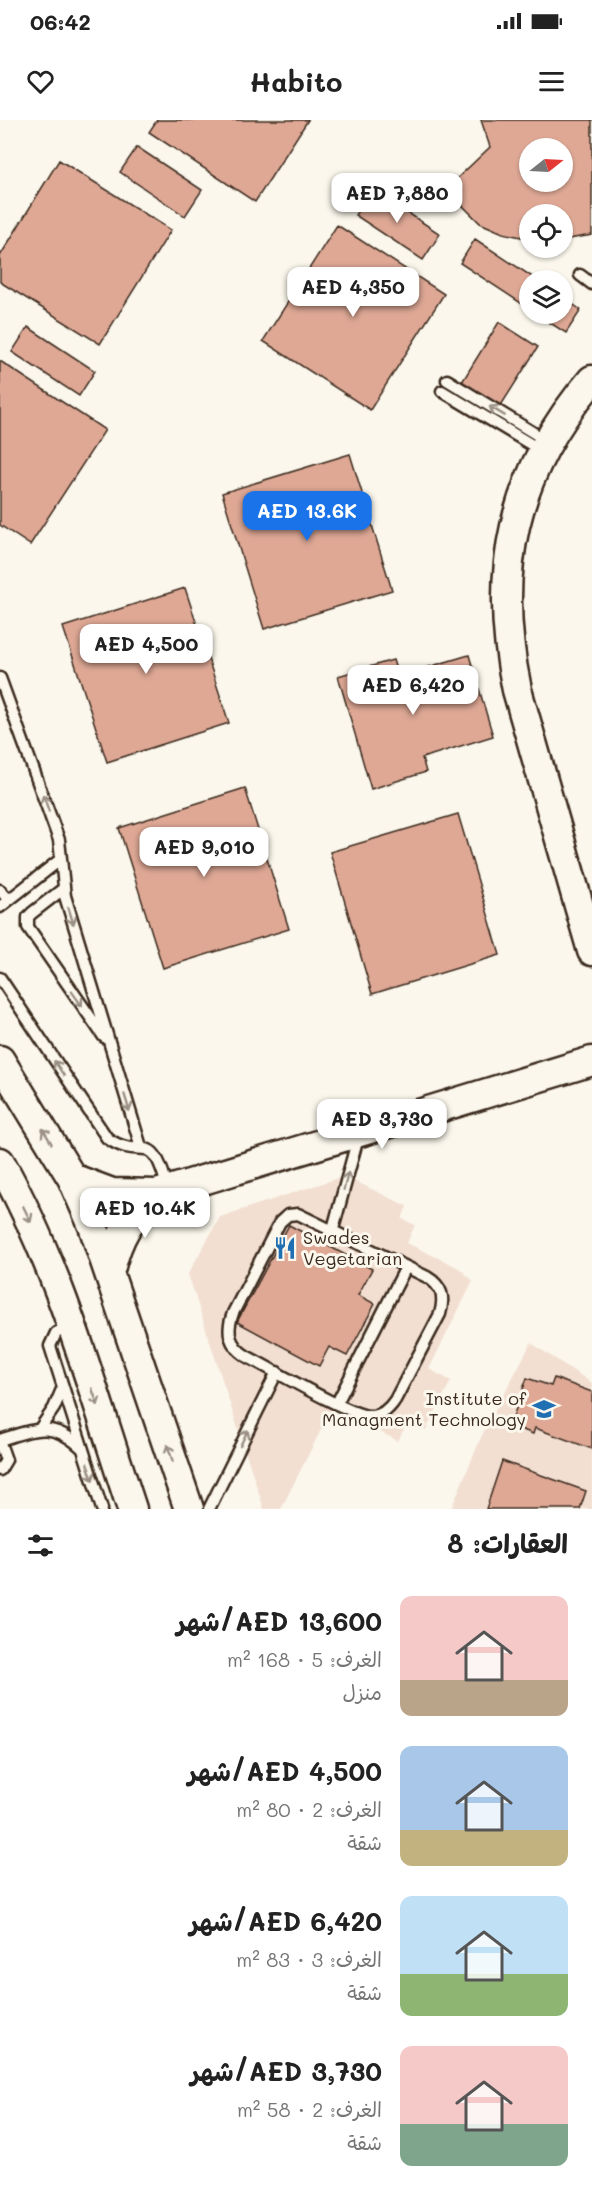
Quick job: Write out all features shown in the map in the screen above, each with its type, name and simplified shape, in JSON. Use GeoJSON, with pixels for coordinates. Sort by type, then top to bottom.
{"type":"FeatureCollection","features":[{"type":"Feature","properties":{"kind":"street"},"geometry":{"type":"LineString","coordinates":[[592,380],[572,402],[545,446],[525,490],[513,531],[506,573],[505,615],[508,651],[517,690],[592,951]]}},
{"type":"Feature","properties":{"kind":"street"},"geometry":{"type":"LineString","coordinates":[[72,1178],[112,1193],[163,1192],[592,1061]]}},
{"type":"Feature","properties":{"kind":"street"},"geometry":{"type":"LineString","coordinates":[[2,1066],[72,1178],[110,1270],[189,1509]]}},
{"type":"Feature","properties":{"kind":"street"},"geometry":{"type":"LineString","coordinates":[[0,1162],[37,1233],[71,1326],[132,1509]]}},
{"type":"Feature","properties":{"kind":"street"},"geometry":{"type":"LineString","coordinates":[[110,1270],[115,1248],[125,1227],[138,1209],[163,1192]]}},
{"type":"Feature","properties":{"kind":"lane"},"geometry":{"type":"LineString","coordinates":[[580,275],[592,284]]}},
{"type":"Feature","properties":{"kind":"lane"},"geometry":{"type":"LineString","coordinates":[[447,380],[545,446]]}},
{"type":"Feature","properties":{"kind":"lane"},"geometry":{"type":"LineString","coordinates":[[442,391],[545,446]]}},
{"type":"Feature","properties":{"kind":"lane"},"geometry":{"type":"LineString","coordinates":[[0,678],[59,840],[63,889],[141,1147]]}},
{"type":"Feature","properties":{"kind":"lane"},"geometry":{"type":"LineString","coordinates":[[0,890],[4,904],[61,859]]}},
{"type":"Feature","properties":{"kind":"lane"},"geometry":{"type":"LineString","coordinates":[[63,889],[28,917],[28,927],[110,1047]]}},
{"type":"Feature","properties":{"kind":"lane"},"geometry":{"type":"LineString","coordinates":[[0,978],[107,1138],[115,1144],[141,1147],[154,1153],[159,1159],[163,1192]]}},
{"type":"Feature","properties":{"kind":"lane"},"geometry":{"type":"LineString","coordinates":[[333,1229],[360,1133]]}},
{"type":"Feature","properties":{"kind":"lane"},"geometry":{"type":"LineString","coordinates":[[298,1214],[333,1229],[406,1267],[436,1283],[442,1292],[443,1303],[440,1314],[389,1409],[380,1415],[369,1416],[277,1372],[236,1349],[229,1338],[228,1325],[280,1222],[288,1215],[298,1214]]}},
{"type":"Feature","properties":{"kind":"lane"},"geometry":{"type":"LineString","coordinates":[[337,1402],[406,1267]]}},
{"type":"Feature","properties":{"kind":"lane"},"geometry":{"type":"LineString","coordinates":[[71,1326],[56,1333],[50,1346],[102,1509]]}},
{"type":"Feature","properties":{"kind":"lane"},"geometry":{"type":"LineString","coordinates":[[209,1509],[277,1372]]}},
{"type":"Feature","properties":{"kind":"lane"},"geometry":{"type":"LineString","coordinates":[[0,1470],[6,1460],[0,1442],[41,1427],[54,1408],[63,1387]]}},
{"type":"Feature","properties":{"kind":"lane"},"geometry":{"type":"LineString","coordinates":[[41,1427],[64,1434],[82,1448]]}},
{"type":"Feature","properties":{"kind":"shaded area"},"geometry":{"type":"Polygon","coordinates":[[[344,1176],[407,1206],[402,1219],[415,1225],[407,1243],[459,1268],[473,1281],[429,1369],[451,1381],[426,1430],[408,1421],[398,1441],[332,1408],[281,1509],[264,1509],[188,1274],[220,1217],[344,1176]]]}},
{"type":"Feature","properties":{"kind":"shaded area","name":"Institute of Managment Technology"},"geometry":{"type":"Polygon","coordinates":[[[531,1343],[592,1383],[592,1509],[451,1509],[482,1435],[531,1343]]]}},
{"type":"Feature","properties":{"kind":"building"},"geometry":{"type":"Polygon","coordinates":[[[157,120],[308,120],[255,202],[149,132],[157,120]]]}},
{"type":"Feature","properties":{"kind":"building"},"geometry":{"type":"Polygon","coordinates":[[[481,120],[592,120],[592,235],[573,238],[573,204],[519,204],[519,237],[503,233],[480,223],[446,189],[490,147],[481,120]]]}},
{"type":"Feature","properties":{"kind":"building"},"geometry":{"type":"Polygon","coordinates":[[[137,147],[202,190],[185,216],[120,172],[137,147]]]}},
{"type":"Feature","properties":{"kind":"building"},"geometry":{"type":"Polygon","coordinates":[[[59,160],[171,230],[100,344],[0,282],[0,256],[59,160]]]}},
{"type":"Feature","properties":{"kind":"building"},"geometry":{"type":"Polygon","coordinates":[[[372,189],[440,234],[423,260],[355,215],[372,189]]]}},
{"type":"Feature","properties":{"kind":"building"},"geometry":{"type":"Polygon","coordinates":[[[337,225],[444,294],[370,410],[263,341],[337,225]]]}},
{"type":"Feature","properties":{"kind":"building"},"geometry":{"type":"Polygon","coordinates":[[[475,239],[522,270],[519,270],[519,302],[460,263],[475,239]]]}},
{"type":"Feature","properties":{"kind":"building"},"geometry":{"type":"Polygon","coordinates":[[[573,305],[581,310],[573,322],[573,305]]]}},
{"type":"Feature","properties":{"kind":"building"},"geometry":{"type":"Polygon","coordinates":[[[499,322],[538,347],[500,407],[462,382],[499,322]]]}},
{"type":"Feature","properties":{"kind":"building"},"geometry":{"type":"Polygon","coordinates":[[[552,324],[572,324],[566,333],[552,324]]]}},
{"type":"Feature","properties":{"kind":"building"},"geometry":{"type":"Polygon","coordinates":[[[28,327],[95,371],[79,396],[12,352],[28,327]]]}},
{"type":"Feature","properties":{"kind":"building"},"geometry":{"type":"Polygon","coordinates":[[[0,361],[105,430],[30,545],[0,525],[0,361]]]}},
{"type":"Feature","properties":{"kind":"building"},"geometry":{"type":"Polygon","coordinates":[[[350,454],[392,590],[264,629],[222,493],[350,454]]]}},
{"type":"Feature","properties":{"kind":"building"},"geometry":{"type":"Polygon","coordinates":[[[185,588],[229,723],[107,762],[63,627],[185,588]]]}},
{"type":"Feature","properties":{"kind":"building"},"geometry":{"type":"Polygon","coordinates":[[[469,655],[493,736],[422,758],[426,772],[371,789],[338,676],[393,660],[398,676],[469,655]]]}},
{"type":"Feature","properties":{"kind":"building"},"geometry":{"type":"Polygon","coordinates":[[[245,788],[289,929],[163,968],[119,828],[245,788]]]}},
{"type":"Feature","properties":{"kind":"building"},"geometry":{"type":"Polygon","coordinates":[[[458,814],[500,955],[372,994],[330,852],[458,814]]]}},
{"type":"Feature","properties":{"kind":"building"},"geometry":{"type":"Polygon","coordinates":[[[289,1225],[372,1269],[358,1295],[375,1304],[347,1356],[329,1347],[319,1366],[237,1322],[289,1225]]]}},
{"type":"Feature","properties":{"kind":"building"},"geometry":{"type":"Polygon","coordinates":[[[527,1378],[551,1386],[554,1378],[592,1392],[592,1449],[535,1428],[533,1434],[510,1425],[527,1378]]]}},
{"type":"Feature","properties":{"kind":"building"},"geometry":{"type":"Polygon","coordinates":[[[502,1461],[586,1491],[580,1509],[486,1509],[502,1461]]]}},
{"type":"Feature","properties":{"kind":"place","name":"Swades Vegetarian"},"geometry":{"type":"Point","coordinates":[285,1248]}},
{"type":"Feature","properties":{"kind":"place","name":"Institute of Managment Technology"},"geometry":{"type":"Point","coordinates":[544,1409]}}]}
